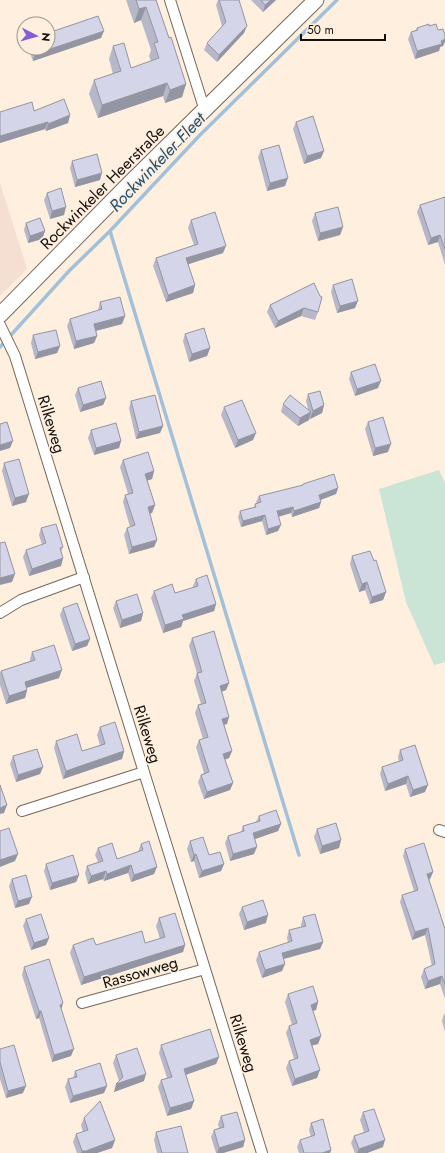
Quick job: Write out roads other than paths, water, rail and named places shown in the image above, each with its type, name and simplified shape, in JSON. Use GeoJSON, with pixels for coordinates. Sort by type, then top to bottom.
{"type":"FeatureCollection","features":[{"type":"Feature","properties":{"kind":"main road","name":"Rockwinkeler Heerstraße"},"geometry":{"type":"LineString","coordinates":[[0,315],[134,179],[205,111],[316,0]]}},
{"type":"Feature","properties":{"kind":"street"},"geometry":{"type":"LineString","coordinates":[[170,0],[205,111]]}},
{"type":"Feature","properties":{"kind":"street","name":"Rilkeweg"},"geometry":{"type":"LineString","coordinates":[[1,328],[15,356],[262,1153]]}},
{"type":"Feature","properties":{"kind":"street"},"geometry":{"type":"LineString","coordinates":[[0,612],[21,600],[84,577]]}},
{"type":"Feature","properties":{"kind":"street"},"geometry":{"type":"LineString","coordinates":[[22,811],[144,772]]}},
{"type":"Feature","properties":{"kind":"street","name":"Rassowweg"},"geometry":{"type":"LineString","coordinates":[[82,1003],[205,969]]}},
{"type":"Feature","properties":{"kind":"waterway","name":"Rockwinkeler Fleet"},"geometry":{"type":"LineString","coordinates":[[0,347],[69,271],[110,231],[199,136],[337,0]]}},
{"type":"Feature","properties":{"kind":"waterway"},"geometry":{"type":"LineString","coordinates":[[110,231],[299,855]]}}]}
